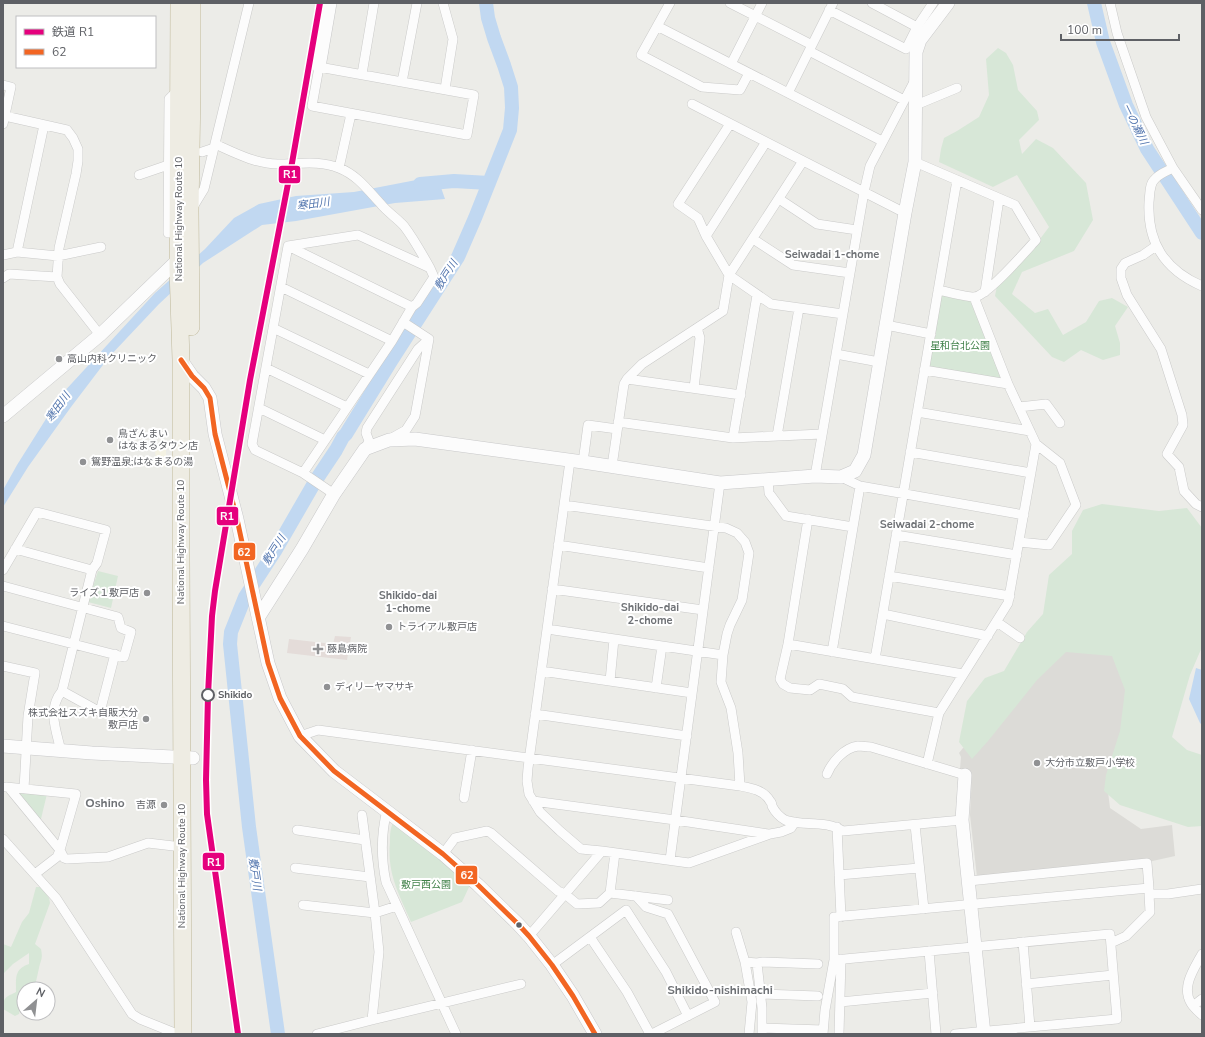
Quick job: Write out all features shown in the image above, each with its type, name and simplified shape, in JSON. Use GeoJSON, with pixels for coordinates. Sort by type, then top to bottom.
{"type":"FeatureCollection","features":[{"type":"Feature","properties":{"kind":"highway","name":"National Highway Route 10"},"geometry":{"type":"LineString","coordinates":[[179,3],[186,89],[190,211],[179,295],[186,324],[192,376],[187,757],[182,848],[182,1034]]}},
{"type":"Feature","properties":{"kind":"highway","name":"National Highway Route 10"},"geometry":{"type":"LineString","coordinates":[[192,3],[186,89],[184,248],[191,283],[181,360],[181,559],[193,1034]]}},
{"type":"Feature","properties":{"kind":"street"},"geometry":{"type":"LineString","coordinates":[[190,211],[204,189],[249,3]]}},
{"type":"Feature","properties":{"kind":"street"},"geometry":{"type":"LineString","coordinates":[[320,67],[474,95],[467,135],[312,106],[330,3]]}},
{"type":"Feature","properties":{"kind":"street"},"geometry":{"type":"LineString","coordinates":[[362,74],[374,3]]}},
{"type":"Feature","properties":{"kind":"street"},"geometry":{"type":"LineString","coordinates":[[402,82],[417,3]]}},
{"type":"Feature","properties":{"kind":"street"},"geometry":{"type":"LineString","coordinates":[[443,3],[453,39],[445,89]]}},
{"type":"Feature","properties":{"kind":"street"},"geometry":{"type":"LineString","coordinates":[[670,3],[641,55],[702,87],[740,90],[749,73]]}},
{"type":"Feature","properties":{"kind":"street"},"geometry":{"type":"LineString","coordinates":[[730,3],[904,100]]}},
{"type":"Feature","properties":{"kind":"street"},"geometry":{"type":"LineString","coordinates":[[731,64],[762,3]]}},
{"type":"Feature","properties":{"kind":"street"},"geometry":{"type":"LineString","coordinates":[[872,3],[917,26]]}},
{"type":"Feature","properties":{"kind":"street"},"geometry":{"type":"LineString","coordinates":[[841,477],[854,471],[864,456],[879,362],[915,162],[916,105],[915,80],[911,49],[917,26],[933,3]]}},
{"type":"Feature","properties":{"kind":"street"},"geometry":{"type":"LineString","coordinates":[[911,49],[920,40],[948,3]]}},
{"type":"Feature","properties":{"kind":"street"},"geometry":{"type":"LineString","coordinates":[[1110,3],[1117,33],[1146,117],[1171,170],[1202,210]]}},
{"type":"Feature","properties":{"kind":"street"},"geometry":{"type":"LineString","coordinates":[[788,93],[812,49],[831,6],[911,49]]}},
{"type":"Feature","properties":{"kind":"street"},"geometry":{"type":"LineString","coordinates":[[657,26],[882,141]]}},
{"type":"Feature","properties":{"kind":"street"},"geometry":{"type":"LineString","coordinates":[[815,476],[857,230],[870,166],[915,80]]}},
{"type":"Feature","properties":{"kind":"street"},"geometry":{"type":"LineString","coordinates":[[3,85],[11,86],[4,120],[44,125],[67,130],[78,149],[76,174],[59,248],[57,277],[60,284],[100,335]]}},
{"type":"Feature","properties":{"kind":"street"},"geometry":{"type":"LineString","coordinates":[[916,105],[957,88]]}},
{"type":"Feature","properties":{"kind":"street"},"geometry":{"type":"LineString","coordinates":[[4,414],[100,335],[184,248],[168,233],[170,164],[168,99],[186,89]]}},
{"type":"Feature","properties":{"kind":"street"},"geometry":{"type":"LineString","coordinates":[[692,104],[905,213]]}},
{"type":"Feature","properties":{"kind":"street"},"geometry":{"type":"LineString","coordinates":[[339,168],[351,114]]}},
{"type":"Feature","properties":{"kind":"street"},"geometry":{"type":"LineString","coordinates":[[730,124],[678,204],[698,218],[706,236],[729,275],[757,295],[771,304],[843,314]]}},
{"type":"Feature","properties":{"kind":"street"},"geometry":{"type":"LineString","coordinates":[[17,252],[44,125]]}},
{"type":"Feature","properties":{"kind":"street"},"geometry":{"type":"LineString","coordinates":[[706,236],[766,142]]}},
{"type":"Feature","properties":{"kind":"street"},"geometry":{"type":"LineString","coordinates":[[202,152],[214,146],[266,163],[279,164],[298,162],[322,164],[339,168],[359,180],[381,205],[403,226],[430,268],[434,277],[417,303],[412,307],[405,324],[369,374],[325,440],[306,475]]}},
{"type":"Feature","properties":{"kind":"street"},"geometry":{"type":"LineString","coordinates":[[612,466],[624,384],[627,379],[642,364],[723,311],[729,275],[803,161]]}},
{"type":"Feature","properties":{"kind":"street"},"geometry":{"type":"LineString","coordinates":[[915,162],[1016,205],[1036,240],[994,284],[984,292],[974,297],[938,290]]}},
{"type":"Feature","properties":{"kind":"street"},"geometry":{"type":"LineString","coordinates":[[139,175],[170,164]]}},
{"type":"Feature","properties":{"kind":"street"},"geometry":{"type":"LineString","coordinates":[[1171,170],[1156,178],[1152,182],[1149,218],[1152,232],[1156,246],[1165,260],[1178,273],[1202,286]]}},
{"type":"Feature","properties":{"kind":"street"},"geometry":{"type":"LineString","coordinates":[[875,659],[957,180]]}},
{"type":"Feature","properties":{"kind":"street"},"geometry":{"type":"LineString","coordinates":[[984,292],[999,198]]}},
{"type":"Feature","properties":{"kind":"street"},"geometry":{"type":"LineString","coordinates":[[779,199],[817,224],[857,230]]}},
{"type":"Feature","properties":{"kind":"street"},"geometry":{"type":"LineString","coordinates":[[288,246],[358,236],[430,268]]}},
{"type":"Feature","properties":{"kind":"street"},"geometry":{"type":"LineString","coordinates":[[753,239],[793,265],[850,273]]}},
{"type":"Feature","properties":{"kind":"street"},"geometry":{"type":"LineString","coordinates":[[288,246],[252,444],[255,450],[306,475],[331,492]]}},
{"type":"Feature","properties":{"kind":"street"},"geometry":{"type":"LineString","coordinates":[[288,246],[412,307]]}},
{"type":"Feature","properties":{"kind":"street"},"geometry":{"type":"LineString","coordinates":[[1156,246],[1143,255],[1125,263],[1121,269],[1121,278],[1127,295],[1161,349],[1182,415],[1183,425],[1167,454],[1179,467],[1184,491],[1196,504],[1202,507]]}},
{"type":"Feature","properties":{"kind":"street"},"geometry":{"type":"LineString","coordinates":[[3,254],[17,252],[58,256],[102,247]]}},
{"type":"Feature","properties":{"kind":"street"},"geometry":{"type":"LineString","coordinates":[[3,278],[9,274],[57,277]]}},
{"type":"Feature","properties":{"kind":"street"},"geometry":{"type":"LineString","coordinates":[[281,287],[392,341]]}},
{"type":"Feature","properties":{"kind":"street"},"geometry":{"type":"LineString","coordinates":[[733,438],[757,295]]}},
{"type":"Feature","properties":{"kind":"street"},"geometry":{"type":"LineString","coordinates":[[974,297],[1008,384],[1036,444],[1060,463],[1076,505],[1049,544],[1019,542]]}},
{"type":"Feature","properties":{"kind":"street"},"geometry":{"type":"LineString","coordinates":[[778,436],[799,308]]}},
{"type":"Feature","properties":{"kind":"street"},"geometry":{"type":"LineString","coordinates":[[405,324],[426,337]]}},
{"type":"Feature","properties":{"kind":"street"},"geometry":{"type":"LineString","coordinates":[[886,325],[930,334]]}},
{"type":"Feature","properties":{"kind":"street"},"geometry":{"type":"LineString","coordinates":[[273,328],[369,374]]}},
{"type":"Feature","properties":{"kind":"street"},"geometry":{"type":"LineString","coordinates":[[694,388],[700,338],[697,328]]}},
{"type":"Feature","properties":{"kind":"street"},"geometry":{"type":"LineString","coordinates":[[366,449],[389,440],[406,430],[415,416],[426,337]]}},
{"type":"Feature","properties":{"kind":"street"},"geometry":{"type":"LineString","coordinates":[[258,618],[302,549],[331,492],[366,449],[369,441],[366,433],[367,428],[426,337]]}},
{"type":"Feature","properties":{"kind":"street"},"geometry":{"type":"LineString","coordinates":[[836,354],[879,362]]}},
{"type":"Feature","properties":{"kind":"street"},"geometry":{"type":"LineString","coordinates":[[181,360],[192,376],[204,388],[210,398],[215,434],[234,507],[268,663],[280,698],[300,736],[334,771],[443,854],[478,885],[529,936],[573,996],[595,1034]]}},
{"type":"Feature","properties":{"kind":"street"},"geometry":{"type":"LineString","coordinates":[[266,368],[347,407]]}},
{"type":"Feature","properties":{"kind":"street"},"geometry":{"type":"LineString","coordinates":[[924,370],[1008,384]]}},
{"type":"Feature","properties":{"kind":"street"},"geometry":{"type":"LineString","coordinates":[[627,379],[741,395]]}},
{"type":"Feature","properties":{"kind":"street"},"geometry":{"type":"LineString","coordinates":[[1019,407],[1046,404],[1060,423]]}},
{"type":"Feature","properties":{"kind":"street"},"geometry":{"type":"LineString","coordinates":[[259,408],[325,440]]}},
{"type":"Feature","properties":{"kind":"street"},"geometry":{"type":"LineString","coordinates":[[917,412],[1030,431]]}},
{"type":"Feature","properties":{"kind":"street"},"geometry":{"type":"LineString","coordinates":[[583,462],[588,425],[618,426],[733,438],[822,434]]}},
{"type":"Feature","properties":{"kind":"street"},"geometry":{"type":"LineString","coordinates":[[389,440],[415,439],[720,482],[815,476],[841,477],[860,486],[1024,515]]}},
{"type":"Feature","properties":{"kind":"street"},"geometry":{"type":"LineString","coordinates":[[927,764],[938,713],[1008,603],[1036,444]]}},
{"type":"Feature","properties":{"kind":"street"},"geometry":{"type":"LineString","coordinates":[[910,452],[1032,473]]}},
{"type":"Feature","properties":{"kind":"street"},"geometry":{"type":"LineString","coordinates":[[570,461],[529,758],[527,781],[529,794],[533,801],[540,812],[582,849],[689,863],[770,834],[781,832],[791,828],[795,822]]}},
{"type":"Feature","properties":{"kind":"street"},"geometry":{"type":"LineString","coordinates":[[768,480],[769,493],[786,516],[853,527]]}},
{"type":"Feature","properties":{"kind":"street"},"geometry":{"type":"LineString","coordinates":[[670,860],[720,482]]}},
{"type":"Feature","properties":{"kind":"street"},"geometry":{"type":"LineString","coordinates":[[832,652],[860,486]]}},
{"type":"Feature","properties":{"kind":"street"},"geometry":{"type":"LineString","coordinates":[[564,505],[726,528],[737,533],[745,542],[749,553],[742,600],[730,625],[723,655],[721,682],[731,708],[738,753],[740,786]]}},
{"type":"Feature","properties":{"kind":"street"},"geometry":{"type":"LineString","coordinates":[[3,570],[37,512],[106,530],[97,563],[92,570],[62,691],[55,701],[53,711],[61,751]]}},
{"type":"Feature","properties":{"kind":"street"},"geometry":{"type":"LineString","coordinates":[[808,519],[788,644],[780,679],[783,684],[790,688],[810,690],[819,684],[843,689],[852,697],[938,713]]}},
{"type":"Feature","properties":{"kind":"street"},"geometry":{"type":"LineString","coordinates":[[896,535],[1017,555]]}},
{"type":"Feature","properties":{"kind":"street"},"geometry":{"type":"LineString","coordinates":[[558,545],[709,568]]}},
{"type":"Feature","properties":{"kind":"street"},"geometry":{"type":"LineString","coordinates":[[15,549],[92,570]]}},
{"type":"Feature","properties":{"kind":"street"},"geometry":{"type":"LineString","coordinates":[[889,576],[1010,596]]}},
{"type":"Feature","properties":{"kind":"street"},"geometry":{"type":"LineString","coordinates":[[3,586],[118,617],[121,628],[131,632],[124,657],[3,626]]}},
{"type":"Feature","properties":{"kind":"street"},"geometry":{"type":"LineString","coordinates":[[552,589],[704,610]]}},
{"type":"Feature","properties":{"kind":"street"},"geometry":{"type":"LineString","coordinates":[[883,614],[988,636]]}},
{"type":"Feature","properties":{"kind":"street"},"geometry":{"type":"LineString","coordinates":[[997,622],[1020,638]]}},
{"type":"Feature","properties":{"kind":"street"},"geometry":{"type":"LineString","coordinates":[[547,629],[723,655]]}},
{"type":"Feature","properties":{"kind":"street"},"geometry":{"type":"LineString","coordinates":[[610,681],[614,639]]}},
{"type":"Feature","properties":{"kind":"street"},"geometry":{"type":"LineString","coordinates":[[788,644],[963,674]]}},
{"type":"Feature","properties":{"kind":"street"},"geometry":{"type":"LineString","coordinates":[[656,688],[662,646]]}},
{"type":"Feature","properties":{"kind":"street"},"geometry":{"type":"LineString","coordinates":[[62,691],[100,712],[115,654]]}},
{"type":"Feature","properties":{"kind":"street"},"geometry":{"type":"LineString","coordinates":[[3,666],[35,673],[28,716],[24,789]]}},
{"type":"Feature","properties":{"kind":"street"},"geometry":{"type":"LineString","coordinates":[[541,671],[692,693]]}},
{"type":"Feature","properties":{"kind":"street"},"geometry":{"type":"LineString","coordinates":[[535,714],[687,736]]}},
{"type":"Feature","properties":{"kind":"street"},"geometry":{"type":"LineString","coordinates":[[300,736],[318,730],[740,786],[759,790],[770,800],[773,809],[778,815],[786,820],[829,825],[837,827],[843,831],[962,820]]}},
{"type":"Feature","properties":{"kind":"street"},"geometry":{"type":"LineString","coordinates":[[3,746],[61,751],[187,757]]}},
{"type":"Feature","properties":{"kind":"street"},"geometry":{"type":"LineString","coordinates":[[827,774],[833,763],[844,753],[853,747],[859,746],[871,747],[965,775],[962,820],[984,1033]]}},
{"type":"Feature","properties":{"kind":"street"},"geometry":{"type":"LineString","coordinates":[[464,798],[472,750]]}},
{"type":"Feature","properties":{"kind":"street"},"geometry":{"type":"LineString","coordinates":[[6,788],[76,794],[57,857],[35,874]]}},
{"type":"Feature","properties":{"kind":"street"},"geometry":{"type":"LineString","coordinates":[[6,788],[67,860],[108,857],[148,843],[182,848]]}},
{"type":"Feature","properties":{"kind":"street"},"geometry":{"type":"LineString","coordinates":[[533,801],[770,834]]}},
{"type":"Feature","properties":{"kind":"street"},"geometry":{"type":"LineString","coordinates":[[387,810],[384,822],[382,848],[386,882],[456,1034]]}},
{"type":"Feature","properties":{"kind":"street"},"geometry":{"type":"LineString","coordinates":[[362,815],[379,952],[372,1020]]}},
{"type":"Feature","properties":{"kind":"street"},"geometry":{"type":"LineString","coordinates":[[915,825],[924,909]]}},
{"type":"Feature","properties":{"kind":"street"},"geometry":{"type":"LineString","coordinates":[[837,827],[841,917]]}},
{"type":"Feature","properties":{"kind":"street"},"geometry":{"type":"LineString","coordinates":[[297,830],[365,840]]}},
{"type":"Feature","properties":{"kind":"street"},"geometry":{"type":"LineString","coordinates":[[443,854],[455,838],[488,830],[558,891],[565,894],[577,904],[599,903],[610,893],[615,853]]}},
{"type":"Feature","properties":{"kind":"street"},"geometry":{"type":"LineString","coordinates":[[3,839],[56,898],[132,1014],[162,1031],[177,1034]]}},
{"type":"Feature","properties":{"kind":"street"},"geometry":{"type":"LineString","coordinates":[[529,936],[602,851]]}},
{"type":"Feature","properties":{"kind":"street"},"geometry":{"type":"LineString","coordinates":[[839,1034],[840,1002],[834,917],[1149,888],[1146,864],[968,881]]}},
{"type":"Feature","properties":{"kind":"street"},"geometry":{"type":"LineString","coordinates":[[296,868],[370,877]]}},
{"type":"Feature","properties":{"kind":"street"},"geometry":{"type":"LineString","coordinates":[[839,875],[919,868]]}},
{"type":"Feature","properties":{"kind":"street"},"geometry":{"type":"LineString","coordinates":[[1111,943],[1126,936],[1150,912],[1149,894],[1168,894],[1202,889]]}},
{"type":"Feature","properties":{"kind":"street"},"geometry":{"type":"LineString","coordinates":[[610,893],[668,900]]}},
{"type":"Feature","properties":{"kind":"street"},"geometry":{"type":"LineString","coordinates":[[590,937],[627,992],[651,1034],[714,1002],[668,914],[646,906],[636,896]]}},
{"type":"Feature","properties":{"kind":"street"},"geometry":{"type":"LineString","coordinates":[[303,905],[375,913],[397,906]]}},
{"type":"Feature","properties":{"kind":"street"},"geometry":{"type":"LineString","coordinates":[[552,966],[626,910],[666,972],[688,1016]]}},
{"type":"Feature","properties":{"kind":"street"},"geometry":{"type":"LineString","coordinates":[[736,932],[745,962],[752,1002],[749,1034]]}},
{"type":"Feature","properties":{"kind":"street"},"geometry":{"type":"LineString","coordinates":[[837,959],[1110,934],[1117,1019],[984,1033],[955,1034]]}},
{"type":"Feature","properties":{"kind":"street"},"geometry":{"type":"LineString","coordinates":[[1023,942],[1030,1027]]}},
{"type":"Feature","properties":{"kind":"street"},"geometry":{"type":"LineString","coordinates":[[929,951],[936,1034]]}},
{"type":"Feature","properties":{"kind":"street"},"geometry":{"type":"LineString","coordinates":[[1202,954],[1190,977],[1187,987],[1188,998],[1193,1006],[1202,1015]]}},
{"type":"Feature","properties":{"kind":"street"},"geometry":{"type":"LineString","coordinates":[[757,963],[762,1031],[823,1032],[825,1010],[837,959]]}},
{"type":"Feature","properties":{"kind":"street"},"geometry":{"type":"LineString","coordinates":[[745,962],[818,964]]}},
{"type":"Feature","properties":{"kind":"street"},"geometry":{"type":"LineString","coordinates":[[1026,984],[1113,975]]}},
{"type":"Feature","properties":{"kind":"street"},"geometry":{"type":"LineString","coordinates":[[317,1034],[521,984]]}},
{"type":"Feature","properties":{"kind":"street"},"geometry":{"type":"LineString","coordinates":[[840,1002],[933,993]]}},
{"type":"Feature","properties":{"kind":"street"},"geometry":{"type":"LineString","coordinates":[[760,994],[818,996]]}},
{"type":"Feature","properties":{"kind":"street"},"geometry":{"type":"LineString","coordinates":[[1193,1006],[1202,998]]}},
{"type":"Feature","properties":{"kind":"shaded area"},"geometry":{"type":"Polygon","coordinates":[[[155,447],[166,447],[166,467],[156,465],[155,447]]]}},
{"type":"Feature","properties":{"kind":"shaded area","name":"藤島病院"},"geometry":{"type":"Polygon","coordinates":[[[335,636],[351,637],[347,660],[287,653],[289,639],[333,644],[335,636]]]}},
{"type":"Feature","properties":{"kind":"shaded area","name":"大分市立敷戸小学校"},"geometry":{"type":"Polygon","coordinates":[[[1061,648],[1109,650],[1133,684],[1107,784],[1110,808],[1141,829],[1172,825],[1175,856],[1148,862],[977,877],[970,815],[972,773],[960,769],[961,757],[959,753],[963,748],[975,743],[1061,648]]]}},
{"type":"Feature","properties":{"kind":"green space"},"geometry":{"type":"Polygon","coordinates":[[[998,48],[1006,53],[1013,65],[1018,90],[1037,111],[1039,120],[1019,140],[1022,154],[1036,139],[1053,148],[1086,183],[1093,220],[1074,251],[1022,272],[1012,294],[1035,313],[1048,309],[1063,335],[1086,322],[1099,301],[1112,298],[1128,307],[1115,326],[1120,343],[1120,355],[1103,360],[1081,350],[1064,362],[1052,357],[995,296],[997,286],[1034,247],[1049,227],[1017,175],[993,187],[939,162],[944,138],[979,117],[989,95],[986,59],[998,48]]]}},
{"type":"Feature","properties":{"kind":"green space","name":"星和台北公園"},"geometry":{"type":"Polygon","coordinates":[[[943,295],[970,300],[1001,377],[1000,380],[931,368],[929,365],[940,298],[943,295]]]}},
{"type":"Feature","properties":{"kind":"green space"},"geometry":{"type":"Polygon","coordinates":[[[1102,504],[1159,511],[1187,508],[1202,528],[1202,647],[1190,675],[1172,737],[1187,750],[1202,755],[1202,826],[1188,827],[1120,805],[1104,791],[1106,775],[1120,731],[1125,690],[1112,656],[1066,652],[1037,680],[972,759],[959,742],[967,701],[985,678],[1004,671],[1027,632],[1043,614],[1049,575],[1072,554],[1072,531],[1083,510],[1102,504]]]}},
{"type":"Feature","properties":{"kind":"green space"},"geometry":{"type":"Polygon","coordinates":[[[98,571],[118,576],[111,608],[88,602],[98,571]]]}},
{"type":"Feature","properties":{"kind":"green space"},"geometry":{"type":"Polygon","coordinates":[[[18,791],[47,794],[40,823],[16,794],[18,791]]]}},
{"type":"Feature","properties":{"kind":"green space","name":"敷戸西公園"},"geometry":{"type":"Polygon","coordinates":[[[393,823],[396,823],[470,885],[462,902],[411,922],[398,893],[390,864],[390,834],[393,823]]]}},
{"type":"Feature","properties":{"kind":"green space"},"geometry":{"type":"Polygon","coordinates":[[[36,887],[41,887],[49,898],[50,903],[35,944],[41,949],[42,955],[37,979],[36,981],[16,981],[18,971],[29,964],[29,953],[13,964],[3,974],[3,944],[11,947],[22,922],[29,913],[36,887]]]}},
{"type":"Feature","properties":{"kind":"green space"},"geometry":{"type":"Polygon","coordinates":[[[16,992],[15,1016],[3,1009],[4,1000],[7,996],[16,992]]]}},
{"type":"Feature","properties":{"kind":"water"},"geometry":{"type":"Polygon","coordinates":[[[437,176],[445,199],[395,203],[296,221],[262,225],[203,263],[159,304],[109,357],[28,467],[3,507],[3,490],[61,395],[155,293],[205,249],[234,218],[259,204],[296,196],[354,192],[437,176]]]}},
{"type":"Feature","properties":{"kind":"water"},"geometry":{"type":"Polygon","coordinates":[[[1196,668],[1202,670],[1202,725],[1189,699],[1196,668]]]}},
{"type":"Feature","properties":{"kind":"waterway","name":"敷戸川"},"geometry":{"type":"LineString","coordinates":[[278,1034],[249,827],[230,644],[231,632],[245,597],[275,551],[316,480],[458,257],[475,218],[510,130],[512,108],[511,87],[488,18],[486,3]]}},
{"type":"Feature","properties":{"kind":"waterway","name":"一の瀬川"},"geometry":{"type":"LineString","coordinates":[[1094,3],[1103,42],[1126,105],[1147,149],[1202,233]]}},
{"type":"Feature","properties":{"kind":"waterway","name":"寒田川"},"geometry":{"type":"LineString","coordinates":[[420,184],[454,181],[489,183]]}},
{"type":"Feature","properties":{"kind":"rail line","name":"R1"},"geometry":{"type":"LineString","coordinates":[[238,1034],[207,814],[206,780],[208,695],[212,616],[250,380],[292,163],[320,3]]}},
{"type":"Feature","properties":{"kind":"transit line","name":"62"},"geometry":{"type":"LineString","coordinates":[[181,360],[192,376],[204,388],[210,398],[215,434],[237,519],[268,663],[280,698],[300,736],[334,771],[443,854],[478,885],[518,924],[552,965],[573,996],[595,1034]]}},
{"type":"Feature","properties":{"kind":"place","name":"高山内科クリニック"},"geometry":{"type":"Point","coordinates":[59,359]}},
{"type":"Feature","properties":{"kind":"place","name":"鳥ざんまい はなまるタウン店"},"geometry":{"type":"Point","coordinates":[110,440]}},
{"type":"Feature","properties":{"kind":"place","name":"鴛野温泉;はなまるの湯"},"geometry":{"type":"Point","coordinates":[83,462]}},
{"type":"Feature","properties":{"kind":"place","name":"ライズ１敷戸店"},"geometry":{"type":"Point","coordinates":[147,593]}},
{"type":"Feature","properties":{"kind":"place","name":"トライアル敷戸店"},"geometry":{"type":"Point","coordinates":[389,627]}},
{"type":"Feature","properties":{"kind":"place","name":"藤島病院"},"geometry":{"type":"Point","coordinates":[318,649]}},
{"type":"Feature","properties":{"kind":"place","name":"ディリーヤマサキ"},"geometry":{"type":"Point","coordinates":[327,687]}},
{"type":"Feature","properties":{"kind":"place","name":"Shikido"},"geometry":{"type":"Point","coordinates":[208,695]}},
{"type":"Feature","properties":{"kind":"place","name":"株式会社スズキ自販大分 敷戸店"},"geometry":{"type":"Point","coordinates":[146,719]}},
{"type":"Feature","properties":{"kind":"place","name":"大分市立敷戸小学校"},"geometry":{"type":"Point","coordinates":[1037,763]}},
{"type":"Feature","properties":{"kind":"place","name":"吉源"},"geometry":{"type":"Point","coordinates":[164,805]}},
{"type":"Feature","properties":{"kind":"district","name":"Seiwadai 1-chome"},"geometry":{"type":"Point","coordinates":[832,254]}},
{"type":"Feature","properties":{"kind":"district","name":"Seiwadai 2-chome"},"geometry":{"type":"Point","coordinates":[927,524]}},
{"type":"Feature","properties":{"kind":"district","name":"Shikido-dai 1-chome"},"geometry":{"type":"Point","coordinates":[408,601]}},
{"type":"Feature","properties":{"kind":"district","name":"Shikido-dai 2-chome"},"geometry":{"type":"Point","coordinates":[650,613]}},
{"type":"Feature","properties":{"kind":"district","name":"Oshino"},"geometry":{"type":"Point","coordinates":[105,803]}},
{"type":"Feature","properties":{"kind":"district","name":"Shikido-nishimachi"},"geometry":{"type":"Point","coordinates":[720,990]}}]}
